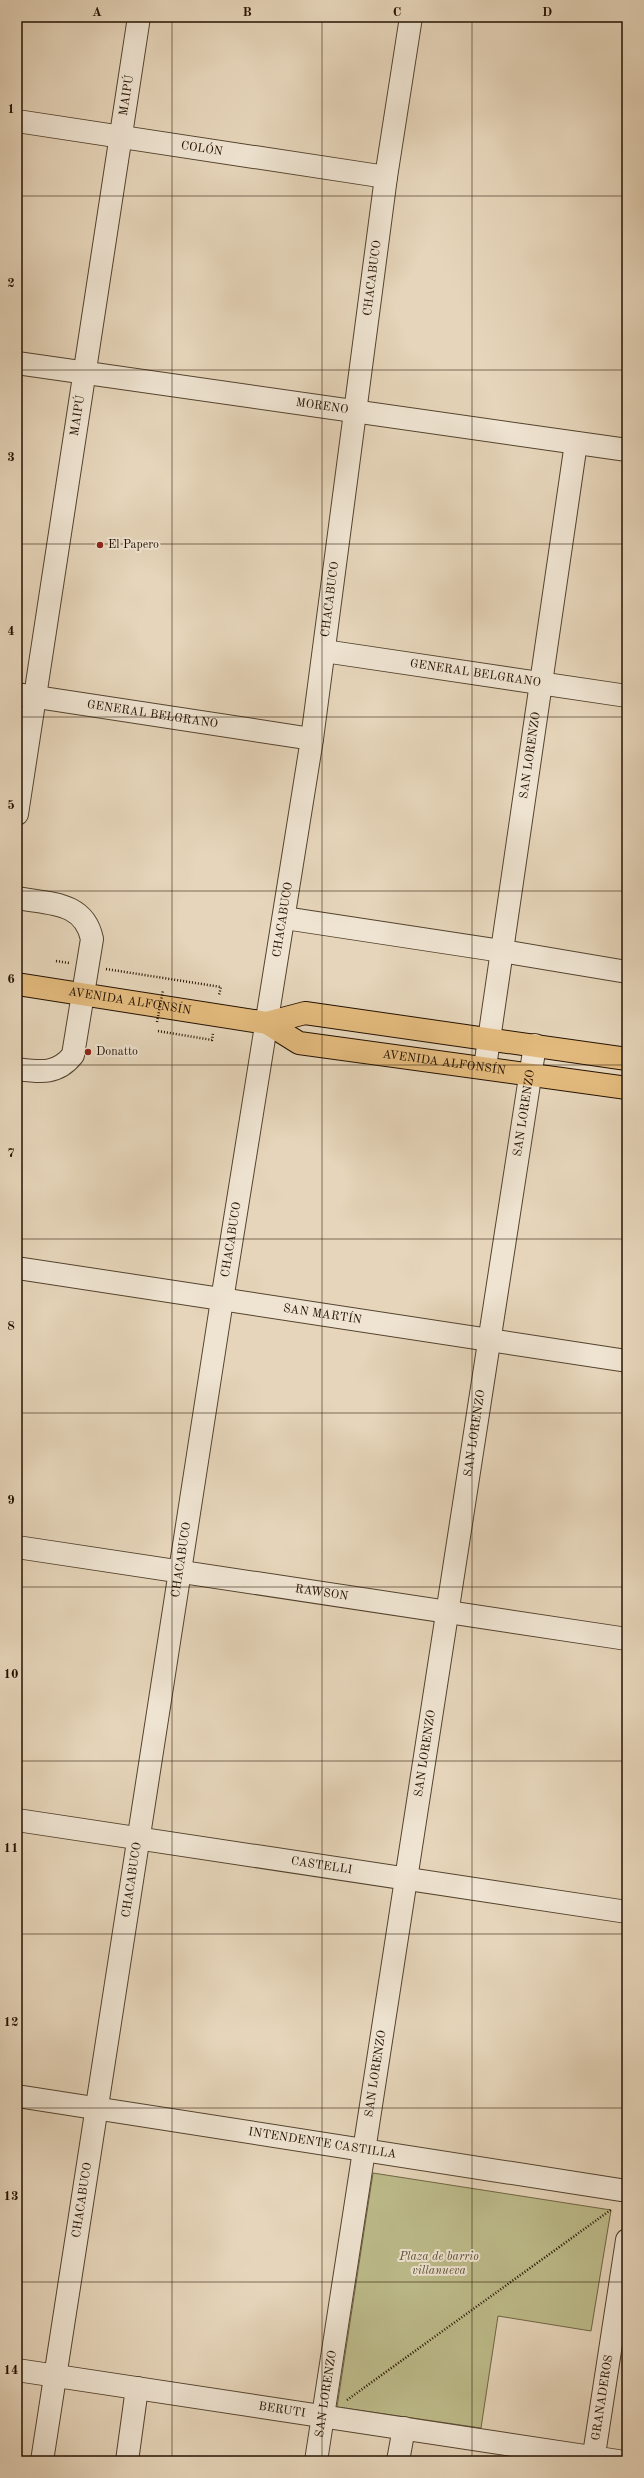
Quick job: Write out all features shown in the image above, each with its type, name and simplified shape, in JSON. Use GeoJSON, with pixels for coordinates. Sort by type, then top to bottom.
{"type":"FeatureCollection","features":[{"type":"Feature","properties":{"kind":"main road","name":"AVENIDA ALFONSÍN"},"geometry":{"type":"LineString","coordinates":[[17,984],[267,1023],[299,1043],[485,1067],[627,1088]]}},
{"type":"Feature","properties":{"kind":"main road","name":"AVENIDA ALFONSÍN"},"geometry":{"type":"LineString","coordinates":[[267,1023],[305,1013],[627,1059]]}},
{"type":"Feature","properties":{"kind":"street","name":"MAIPÚ"},"geometry":{"type":"LineString","coordinates":[[17,814],[26,695],[84,373],[139,17]]}},
{"type":"Feature","properties":{"kind":"street","name":"CHACABUCO"},"geometry":{"type":"LineString","coordinates":[[42,2461],[222,1300],[285,918],[324,651],[386,177],[411,17]]}},
{"type":"Feature","properties":{"kind":"street","name":"COLÓN"},"geometry":{"type":"LineString","coordinates":[[17,121],[386,177]]}},
{"type":"Feature","properties":{"kind":"street","name":"MORENO"},"geometry":{"type":"LineString","coordinates":[[17,363],[627,450]]}},
{"type":"Feature","properties":{"kind":"street","name":"SAN LORENZO"},"geometry":{"type":"LineString","coordinates":[[485,1067],[576,443]]}},
{"type":"Feature","properties":{"kind":"street","name":"GENERAL BELGRANO"},"geometry":{"type":"LineString","coordinates":[[324,651],[627,696]]}},
{"type":"Feature","properties":{"kind":"street","name":"GENERAL BELGRANO"},"geometry":{"type":"LineString","coordinates":[[26,695],[312,739]]}},
{"type":"Feature","properties":{"kind":"street"},"geometry":{"type":"LineString","coordinates":[[17,898],[71,908],[82,915],[90,927],[92,939],[73,1055],[66,1065],[55,1070],[40,1072],[17,1069]]}},
{"type":"Feature","properties":{"kind":"street"},"geometry":{"type":"LineString","coordinates":[[285,918],[502,951],[627,972]]}},
{"type":"Feature","properties":{"kind":"street","name":"SAN LORENZO"},"geometry":{"type":"LineString","coordinates":[[316,2461],[535,1045]]}},
{"type":"Feature","properties":{"kind":"street","name":"SAN MARTÍN"},"geometry":{"type":"LineString","coordinates":[[17,1268],[627,1361]]}},
{"type":"Feature","properties":{"kind":"street","name":"RAWSON"},"geometry":{"type":"LineString","coordinates":[[17,1547],[627,1639]]}},
{"type":"Feature","properties":{"kind":"street","name":"CASTELLI"},"geometry":{"type":"LineString","coordinates":[[17,1820],[627,1912]]}},
{"type":"Feature","properties":{"kind":"street","name":"INTENDENTE CASTILLA"},"geometry":{"type":"LineString","coordinates":[[17,2096],[364,2150],[622,2198]]}},
{"type":"Feature","properties":{"kind":"street","name":"GRANADEROS"},"geometry":{"type":"LineString","coordinates":[[593,2459],[627,2240]]}},
{"type":"Feature","properties":{"kind":"street","name":"BERUTI"},"geometry":{"type":"LineString","coordinates":[[17,2370],[404,2428],[593,2459],[618,2461]]}},
{"type":"Feature","properties":{"kind":"street"},"geometry":{"type":"LineString","coordinates":[[127,2461],[137,2388]]}},
{"type":"Feature","properties":{"kind":"street"},"geometry":{"type":"LineString","coordinates":[[398,2461],[404,2428]]}},
{"type":"Feature","properties":{"kind":"path"},"geometry":{"type":"LineString","coordinates":[[56,961],[221,987],[219,996],[212,995]]}},
{"type":"Feature","properties":{"kind":"path"},"geometry":{"type":"LineString","coordinates":[[157,1022],[163,988],[170,989]]}},
{"type":"Feature","properties":{"kind":"path"},"geometry":{"type":"LineString","coordinates":[[323,2416],[622,2198]]}},
{"type":"Feature","properties":{"kind":"green space","name":"Plaza de barrio villanueva"},"geometry":{"type":"Polygon","coordinates":[[[373,2173],[611,2210],[591,2331],[498,2316],[481,2428],[337,2407],[373,2173]]]}},
{"type":"Feature","properties":{"kind":"place","name":"El Papero"},"geometry":{"type":"Point","coordinates":[100,545]}},
{"type":"Feature","properties":{"kind":"place","name":"Donatto"},"geometry":{"type":"Point","coordinates":[88,1052]}}]}
